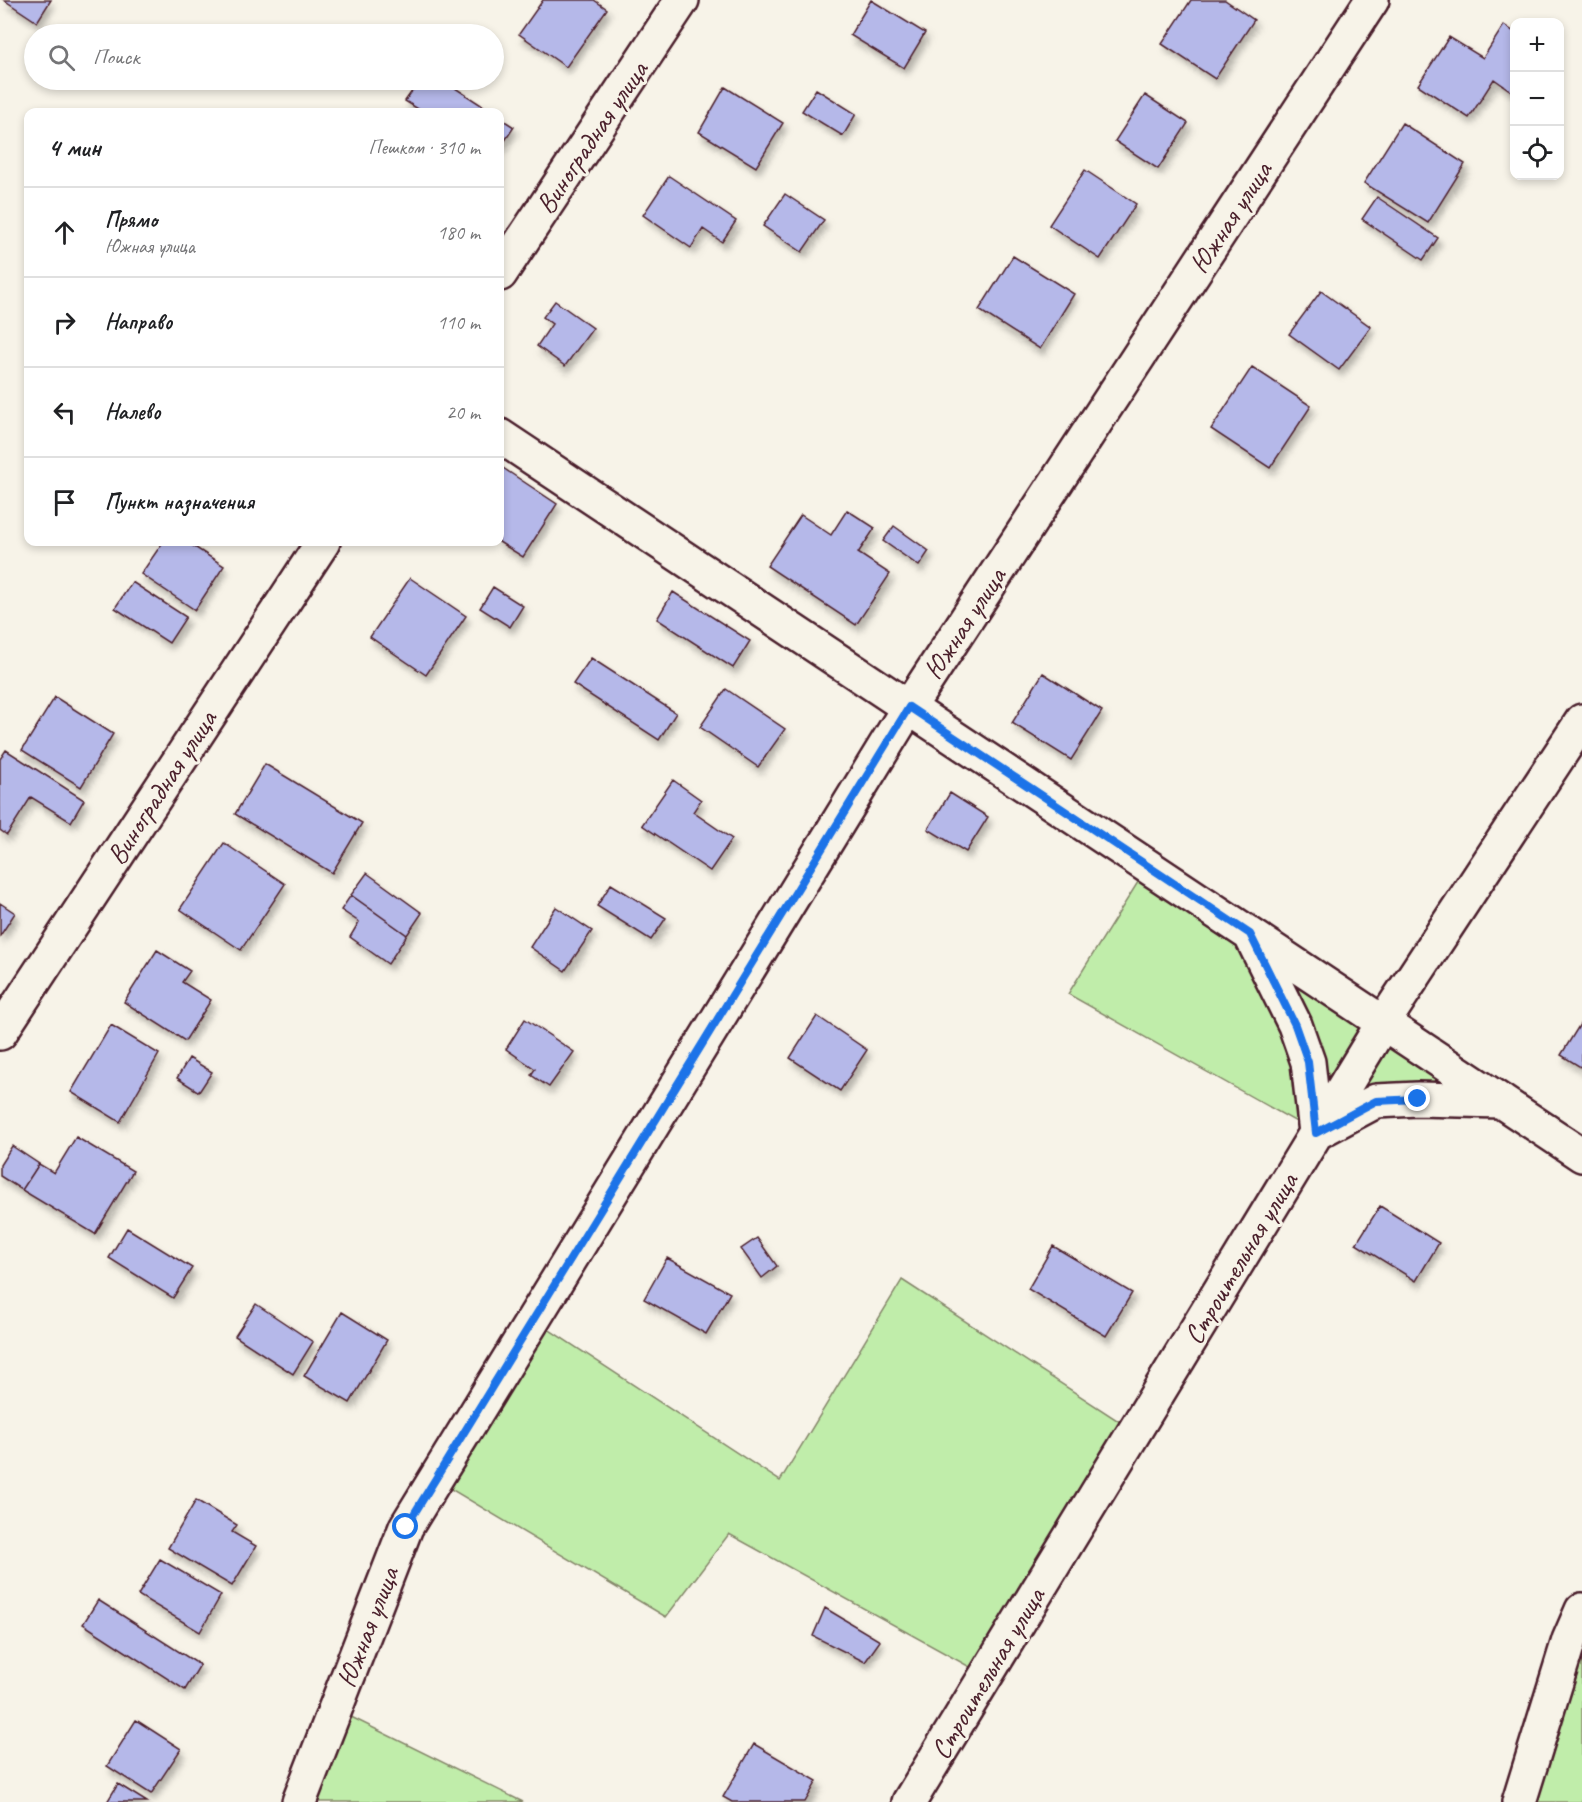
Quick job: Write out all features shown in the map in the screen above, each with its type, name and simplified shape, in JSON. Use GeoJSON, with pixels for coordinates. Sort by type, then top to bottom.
{"type":"FeatureCollection","features":[{"type":"Feature","properties":{"kind":"street","name":"Виноградная улица"},"geometry":{"type":"LineString","coordinates":[[504,268],[682,0]]}},
{"type":"Feature","properties":{"kind":"street","name":"Южная улица"},"geometry":{"type":"LineString","coordinates":[[299,1802],[406,1527],[909,707],[1372,0]]}},
{"type":"Feature","properties":{"kind":"street"},"geometry":{"type":"LineString","coordinates":[[504,439],[1582,1155]]}},
{"type":"Feature","properties":{"kind":"street","name":"Виноградная улица"},"geometry":{"type":"LineString","coordinates":[[0,1033],[320,546]]}},
{"type":"Feature","properties":{"kind":"street","name":"Строительная улица"},"geometry":{"type":"LineString","coordinates":[[909,1802],[1383,1023],[1582,721]]}},
{"type":"Feature","properties":{"kind":"street"},"geometry":{"type":"LineString","coordinates":[[1250,934],[1295,1025],[1308,1062],[1316,1133],[1376,1101],[1418,1099],[1501,1101]]}},
{"type":"Feature","properties":{"kind":"street"},"geometry":{"type":"LineString","coordinates":[[1519,1802],[1569,1640],[1582,1610]]}},
{"type":"Feature","properties":{"kind":"green space"},"geometry":{"type":"Polygon","coordinates":[[[1148,866],[1501,1101],[1418,1099],[1316,1133],[1068,994],[1148,866]]]}},
{"type":"Feature","properties":{"kind":"green space"},"geometry":{"type":"Polygon","coordinates":[[[902,1280],[1134,1431],[986,1676],[729,1534],[666,1617],[434,1479],[533,1319],[780,1481],[902,1280]]]}},
{"type":"Feature","properties":{"kind":"green space"},"geometry":{"type":"Polygon","coordinates":[[[1582,1610],[1582,1802],[1519,1802],[1582,1610]]]}},
{"type":"Feature","properties":{"kind":"green space"},"geometry":{"type":"Polygon","coordinates":[[[335,1709],[523,1802],[299,1802],[335,1709]]]}},
{"type":"Feature","properties":{"kind":"building"},"geometry":{"type":"Polygon","coordinates":[[[4,0],[51,0],[37,22],[4,0]]]}},
{"type":"Feature","properties":{"kind":"building"},"geometry":{"type":"Polygon","coordinates":[[[543,0],[594,0],[607,9],[566,67],[519,34],[543,0]]]}},
{"type":"Feature","properties":{"kind":"building"},"geometry":{"type":"Polygon","coordinates":[[[871,0],[925,33],[904,68],[850,35],[871,0]]]}},
{"type":"Feature","properties":{"kind":"building"},"geometry":{"type":"Polygon","coordinates":[[[1191,0],[1225,0],[1254,20],[1215,79],[1162,44],[1191,0]]]}},
{"type":"Feature","properties":{"kind":"building"},"geometry":{"type":"Polygon","coordinates":[[[1504,25],[1510,29],[1510,90],[1494,79],[1469,118],[1418,85],[1449,37],[1483,58],[1504,25]]]}},
{"type":"Feature","properties":{"kind":"building"},"geometry":{"type":"Polygon","coordinates":[[[725,87],[783,123],[756,167],[699,132],[725,87]]]}},
{"type":"Feature","properties":{"kind":"building"},"geometry":{"type":"Polygon","coordinates":[[[816,89],[856,114],[843,136],[802,111],[816,89]]]}},
{"type":"Feature","properties":{"kind":"building"},"geometry":{"type":"Polygon","coordinates":[[[413,90],[458,90],[486,108],[416,108],[405,101],[413,90]]]}},
{"type":"Feature","properties":{"kind":"building"},"geometry":{"type":"Polygon","coordinates":[[[1145,95],[1188,123],[1158,169],[1115,141],[1145,95]]]}},
{"type":"Feature","properties":{"kind":"building"},"geometry":{"type":"Polygon","coordinates":[[[504,121],[514,127],[504,142],[504,121]]]}},
{"type":"Feature","properties":{"kind":"building"},"geometry":{"type":"Polygon","coordinates":[[[1402,123],[1465,164],[1428,223],[1364,183],[1402,123]]]}},
{"type":"Feature","properties":{"kind":"building"},"geometry":{"type":"Polygon","coordinates":[[[1085,170],[1136,204],[1100,259],[1049,225],[1085,170]]]}},
{"type":"Feature","properties":{"kind":"building"},"geometry":{"type":"Polygon","coordinates":[[[669,176],[736,221],[722,242],[703,229],[691,248],[643,215],[669,176]]]}},
{"type":"Feature","properties":{"kind":"building"},"geometry":{"type":"Polygon","coordinates":[[[785,194],[824,220],[802,252],[763,226],[785,194]]]}},
{"type":"Feature","properties":{"kind":"building"},"geometry":{"type":"Polygon","coordinates":[[[1377,197],[1438,238],[1423,260],[1362,219],[1377,197]]]}},
{"type":"Feature","properties":{"kind":"building"},"geometry":{"type":"Polygon","coordinates":[[[1013,256],[1074,294],[1040,349],[979,310],[1013,256]]]}},
{"type":"Feature","properties":{"kind":"building"},"geometry":{"type":"Polygon","coordinates":[[[1321,291],[1371,327],[1339,370],[1289,334],[1321,291]]]}},
{"type":"Feature","properties":{"kind":"building"},"geometry":{"type":"Polygon","coordinates":[[[555,301],[593,328],[565,366],[537,346],[552,324],[543,317],[555,301]]]}},
{"type":"Feature","properties":{"kind":"building"},"geometry":{"type":"Polygon","coordinates":[[[1252,367],[1311,406],[1270,468],[1211,429],[1252,367]]]}},
{"type":"Feature","properties":{"kind":"building"},"geometry":{"type":"Polygon","coordinates":[[[504,469],[557,504],[523,557],[504,545],[504,469]]]}},
{"type":"Feature","properties":{"kind":"building"},"geometry":{"type":"Polygon","coordinates":[[[847,510],[875,528],[858,553],[890,574],[856,625],[767,566],[801,515],[831,535],[847,510]]]}},
{"type":"Feature","properties":{"kind":"building"},"geometry":{"type":"Polygon","coordinates":[[[894,526],[929,551],[919,566],[883,541],[894,526]]]}},
{"type":"Feature","properties":{"kind":"building"},"geometry":{"type":"Polygon","coordinates":[[[160,546],[193,546],[224,566],[195,610],[141,574],[160,546]]]}},
{"type":"Feature","properties":{"kind":"building"},"geometry":{"type":"Polygon","coordinates":[[[410,578],[466,616],[426,675],[370,637],[410,578]]]}},
{"type":"Feature","properties":{"kind":"building"},"geometry":{"type":"Polygon","coordinates":[[[132,582],[186,617],[169,643],[115,608],[132,582]]]}},
{"type":"Feature","properties":{"kind":"building"},"geometry":{"type":"Polygon","coordinates":[[[493,587],[523,606],[510,627],[480,608],[493,587]]]}},
{"type":"Feature","properties":{"kind":"building"},"geometry":{"type":"Polygon","coordinates":[[[673,592],[750,641],[733,668],[657,619],[673,592]]]}},
{"type":"Feature","properties":{"kind":"building"},"geometry":{"type":"Polygon","coordinates":[[[591,658],[676,713],[659,740],[573,684],[591,658]]]}},
{"type":"Feature","properties":{"kind":"building"},"geometry":{"type":"Polygon","coordinates":[[[1043,673],[1102,711],[1071,760],[1012,723],[1043,673]]]}},
{"type":"Feature","properties":{"kind":"building"},"geometry":{"type":"Polygon","coordinates":[[[726,689],[785,729],[758,767],[700,727],[726,689]]]}},
{"type":"Feature","properties":{"kind":"building"},"geometry":{"type":"Polygon","coordinates":[[[55,697],[113,734],[81,787],[22,750],[55,697]]]}},
{"type":"Feature","properties":{"kind":"building"},"geometry":{"type":"Polygon","coordinates":[[[6,750],[84,800],[71,822],[31,797],[7,835],[0,830],[0,759],[6,750]]]}},
{"type":"Feature","properties":{"kind":"building"},"geometry":{"type":"Polygon","coordinates":[[[265,764],[362,823],[332,873],[235,814],[265,764]]]}},
{"type":"Feature","properties":{"kind":"building"},"geometry":{"type":"Polygon","coordinates":[[[673,780],[701,800],[693,812],[732,839],[710,871],[642,825],[673,780]]]}},
{"type":"Feature","properties":{"kind":"building"},"geometry":{"type":"Polygon","coordinates":[[[950,793],[988,817],[966,852],[928,829],[950,793]]]}},
{"type":"Feature","properties":{"kind":"building"},"geometry":{"type":"Polygon","coordinates":[[[224,843],[285,884],[241,950],[180,909],[224,843]]]}},
{"type":"Feature","properties":{"kind":"building"},"geometry":{"type":"Polygon","coordinates":[[[367,873],[422,913],[407,935],[351,895],[367,873]]]}},
{"type":"Feature","properties":{"kind":"building"},"geometry":{"type":"Polygon","coordinates":[[[611,884],[666,918],[651,940],[597,906],[611,884]]]}},
{"type":"Feature","properties":{"kind":"building"},"geometry":{"type":"Polygon","coordinates":[[[351,895],[407,935],[388,964],[350,937],[359,922],[341,910],[351,895]]]}},
{"type":"Feature","properties":{"kind":"building"},"geometry":{"type":"Polygon","coordinates":[[[0,903],[15,913],[0,936],[0,903]]]}},
{"type":"Feature","properties":{"kind":"building"},"geometry":{"type":"Polygon","coordinates":[[[556,907],[592,931],[565,971],[530,947],[556,907]]]}},
{"type":"Feature","properties":{"kind":"building"},"geometry":{"type":"Polygon","coordinates":[[[157,950],[190,971],[182,982],[211,1000],[185,1041],[124,1002],[157,950]]]}},
{"type":"Feature","properties":{"kind":"building"},"geometry":{"type":"Polygon","coordinates":[[[817,1016],[867,1050],[840,1091],[790,1058],[817,1016]]]}},
{"type":"Feature","properties":{"kind":"building"},"geometry":{"type":"Polygon","coordinates":[[[525,1019],[574,1052],[549,1087],[531,1075],[535,1069],[506,1049],[525,1019]]]}},
{"type":"Feature","properties":{"kind":"building"},"geometry":{"type":"Polygon","coordinates":[[[1582,1021],[1582,1068],[1561,1055],[1582,1021]]]}},
{"type":"Feature","properties":{"kind":"building"},"geometry":{"type":"Polygon","coordinates":[[[111,1025],[159,1054],[120,1122],[71,1092],[111,1025]]]}},
{"type":"Feature","properties":{"kind":"building"},"geometry":{"type":"Polygon","coordinates":[[[189,1058],[212,1072],[199,1092],[177,1078],[189,1058]]]}},
{"type":"Feature","properties":{"kind":"building"},"geometry":{"type":"Polygon","coordinates":[[[76,1137],[133,1171],[95,1234],[22,1190],[39,1164],[54,1173],[76,1137]]]}},
{"type":"Feature","properties":{"kind":"building"},"geometry":{"type":"Polygon","coordinates":[[[12,1146],[39,1164],[22,1190],[0,1176],[0,1165],[12,1146]]]}},
{"type":"Feature","properties":{"kind":"building"},"geometry":{"type":"Polygon","coordinates":[[[1380,1206],[1439,1243],[1416,1281],[1356,1244],[1380,1206]]]}},
{"type":"Feature","properties":{"kind":"building"},"geometry":{"type":"Polygon","coordinates":[[[127,1228],[192,1268],[173,1298],[109,1258],[127,1228]]]}},
{"type":"Feature","properties":{"kind":"building"},"geometry":{"type":"Polygon","coordinates":[[[757,1238],[777,1266],[762,1278],[741,1249],[757,1238]]]}},
{"type":"Feature","properties":{"kind":"building"},"geometry":{"type":"Polygon","coordinates":[[[1053,1246],[1132,1293],[1106,1336],[1028,1289],[1053,1246]]]}},
{"type":"Feature","properties":{"kind":"building"},"geometry":{"type":"Polygon","coordinates":[[[667,1258],[730,1293],[706,1334],[644,1299],[667,1258]]]}},
{"type":"Feature","properties":{"kind":"building"},"geometry":{"type":"Polygon","coordinates":[[[256,1304],[313,1342],[293,1374],[235,1336],[256,1304]]]}},
{"type":"Feature","properties":{"kind":"building"},"geometry":{"type":"Polygon","coordinates":[[[342,1312],[387,1340],[350,1403],[304,1376],[342,1312]]]}},
{"type":"Feature","properties":{"kind":"building"},"geometry":{"type":"Polygon","coordinates":[[[196,1500],[237,1525],[232,1532],[256,1546],[232,1586],[168,1548],[196,1500]]]}},
{"type":"Feature","properties":{"kind":"building"},"geometry":{"type":"Polygon","coordinates":[[[160,1559],[221,1595],[200,1632],[138,1595],[160,1559]]]}},
{"type":"Feature","properties":{"kind":"building"},"geometry":{"type":"Polygon","coordinates":[[[98,1600],[200,1665],[185,1690],[83,1624],[98,1600]]]}},
{"type":"Feature","properties":{"kind":"building"},"geometry":{"type":"Polygon","coordinates":[[[825,1608],[880,1641],[865,1662],[813,1636],[825,1608]]]}},
{"type":"Feature","properties":{"kind":"building"},"geometry":{"type":"Polygon","coordinates":[[[136,1720],[181,1749],[151,1794],[107,1766],[136,1720]]]}},
{"type":"Feature","properties":{"kind":"building"},"geometry":{"type":"Polygon","coordinates":[[[754,1744],[817,1781],[805,1802],[732,1802],[723,1797],[754,1744]]]}},
{"type":"Feature","properties":{"kind":"building"},"geometry":{"type":"Polygon","coordinates":[[[118,1784],[147,1802],[107,1802],[118,1784]]]}},
{"type":"Feature","properties":{"kind":"route"},"geometry":{"type":"LineString","coordinates":[[406,1527],[909,707],[1250,934],[1295,1025],[1308,1062],[1316,1133],[1376,1101],[1418,1099]]}}]}
